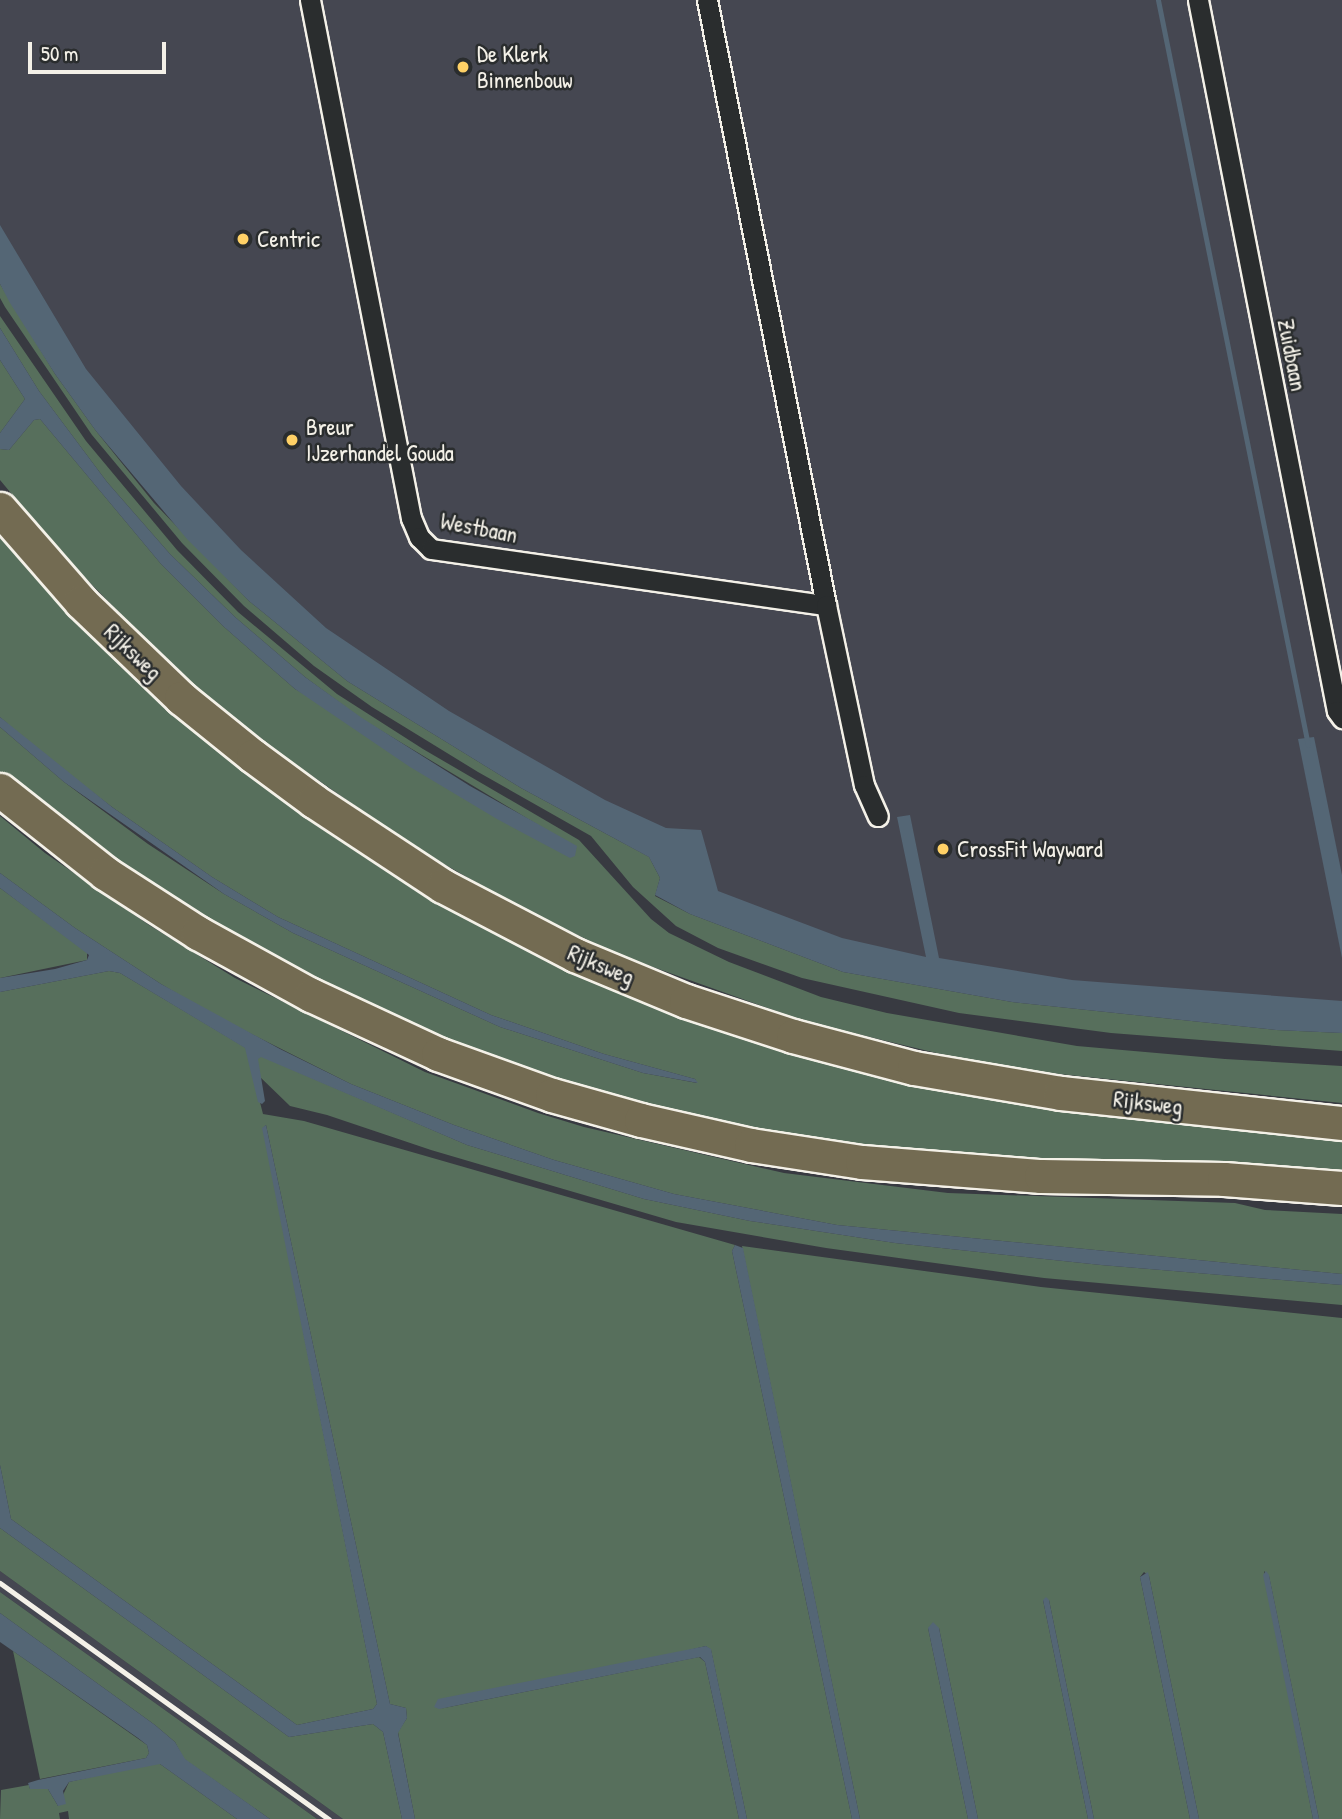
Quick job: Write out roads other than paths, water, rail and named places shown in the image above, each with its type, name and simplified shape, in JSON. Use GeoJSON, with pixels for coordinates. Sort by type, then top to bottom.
{"type":"FeatureCollection","features":[{"type":"Feature","properties":{"kind":"highway","name":"Rijksweg"},"geometry":{"type":"LineString","coordinates":[[0,509],[81,602],[181,698],[253,756],[314,802],[443,886],[575,955],[686,1001],[793,1036],[914,1068],[1061,1093],[1342,1123]]}},
{"type":"Feature","properties":{"kind":"highway"},"geometry":{"type":"LineString","coordinates":[[0,790],[105,873],[198,933],[311,995],[438,1054],[597,1109],[751,1145],[862,1163],[1041,1176],[1224,1179],[1342,1188]]}},
{"type":"Feature","properties":{"kind":"street","name":"Westbaan"},"geometry":{"type":"LineString","coordinates":[[310,0],[411,518],[419,537],[431,549],[825,606]]}},
{"type":"Feature","properties":{"kind":"street"},"geometry":{"type":"LineString","coordinates":[[707,0],[825,606],[864,785],[878,816]]}},
{"type":"Feature","properties":{"kind":"street","name":"Zuidbaan"},"geometry":{"type":"LineString","coordinates":[[1198,0],[1334,698],[1337,712],[1342,718]]}},
{"type":"Feature","properties":{"kind":"water"},"geometry":{"type":"Polygon","coordinates":[[[0,225],[86,369],[181,486],[241,550],[326,628],[449,711],[605,800],[666,828],[701,830],[718,891],[842,938],[926,957],[897,817],[910,815],[939,958],[1072,980],[1342,1001],[1342,1033],[1276,1030],[1012,1002],[843,972],[690,914],[655,895],[660,878],[649,857],[521,788],[347,681],[249,601],[187,539],[96,431],[55,374],[10,303],[0,284],[0,225]]]}},
{"type":"Feature","properties":{"kind":"water"},"geometry":{"type":"Polygon","coordinates":[[[0,328],[39,391],[107,482],[170,554],[235,617],[305,677],[362,718],[470,786],[577,846],[575,856],[570,858],[497,819],[410,767],[295,689],[223,626],[161,564],[40,419],[34,420],[9,450],[0,449],[0,433],[25,399],[0,360],[0,328]]]}},
{"type":"Feature","properties":{"kind":"water"},"geometry":{"type":"Polygon","coordinates":[[[0,717],[112,807],[212,877],[278,917],[491,1015],[604,1054],[695,1079],[698,1083],[643,1073],[500,1027],[293,933],[224,894],[64,782],[0,727],[0,717]]]}},
{"type":"Feature","properties":{"kind":"water"},"geometry":{"type":"Polygon","coordinates":[[[1314,737],[1342,875],[1342,958],[1298,739],[1314,737]]]}},
{"type":"Feature","properties":{"kind":"water"},"geometry":{"type":"Polygon","coordinates":[[[0,873],[75,928],[161,984],[280,1049],[351,1084],[454,1125],[554,1160],[674,1194],[837,1225],[1342,1274],[1342,1285],[1101,1265],[895,1243],[750,1221],[644,1199],[467,1145],[261,1057],[258,1059],[265,1101],[262,1104],[258,1102],[245,1048],[120,973],[109,971],[0,992],[0,978],[55,969],[87,960],[89,955],[0,888],[0,873]]]}},
{"type":"Feature","properties":{"kind":"water"},"geometry":{"type":"Polygon","coordinates":[[[266,1125],[390,1704],[406,1708],[407,1718],[398,1733],[415,1819],[402,1819],[383,1732],[373,1724],[289,1737],[0,1528],[0,1465],[11,1519],[297,1725],[373,1709],[377,1704],[262,1128],[266,1125]]]}},
{"type":"Feature","properties":{"kind":"water"},"geometry":{"type":"Polygon","coordinates":[[[735,1245],[743,1248],[860,1819],[852,1819],[732,1251],[735,1245]]]}},
{"type":"Feature","properties":{"kind":"water"},"geometry":{"type":"Polygon","coordinates":[[[1266,1571],[1319,1819],[1313,1819],[1263,1575],[1266,1571]]]}},
{"type":"Feature","properties":{"kind":"water"},"geometry":{"type":"Polygon","coordinates":[[[1148,1572],[1199,1819],[1190,1819],[1140,1577],[1148,1572]]]}},
{"type":"Feature","properties":{"kind":"water"},"geometry":{"type":"Polygon","coordinates":[[[1046,1597],[1049,1600],[1094,1819],[1088,1819],[1043,1600],[1046,1597]]]}},
{"type":"Feature","properties":{"kind":"water"},"geometry":{"type":"Polygon","coordinates":[[[0,1613],[155,1725],[175,1742],[185,1759],[270,1819],[237,1819],[160,1764],[69,1782],[63,1791],[66,1804],[58,1806],[48,1789],[30,1789],[28,1783],[146,1758],[149,1753],[147,1745],[138,1738],[0,1642],[0,1613]]]}},
{"type":"Feature","properties":{"kind":"water"},"geometry":{"type":"Polygon","coordinates":[[[933,1622],[939,1628],[978,1819],[968,1819],[928,1628],[933,1622]]]}},
{"type":"Feature","properties":{"kind":"water"},"geometry":{"type":"Polygon","coordinates":[[[706,1646],[711,1649],[747,1819],[739,1819],[705,1662],[700,1657],[439,1709],[434,1707],[438,1699],[706,1646]]]}},
{"type":"Feature","properties":{"kind":"waterway"},"geometry":{"type":"LineString","coordinates":[[1158,0],[1308,745]]}},
{"type":"Feature","properties":{"kind":"railway"},"geometry":{"type":"LineString","coordinates":[[0,1583],[329,1819]]}},
{"type":"Feature","properties":{"kind":"place","name":"De Klerk Binnenbouw"},"geometry":{"type":"Point","coordinates":[463,67]}},
{"type":"Feature","properties":{"kind":"place","name":"Centric"},"geometry":{"type":"Point","coordinates":[243,239]}},
{"type":"Feature","properties":{"kind":"place","name":"Breur IJzerhandel Gouda"},"geometry":{"type":"Point","coordinates":[292,440]}},
{"type":"Feature","properties":{"kind":"place","name":"CrossFit Wayward"},"geometry":{"type":"Point","coordinates":[943,849]}}]}
